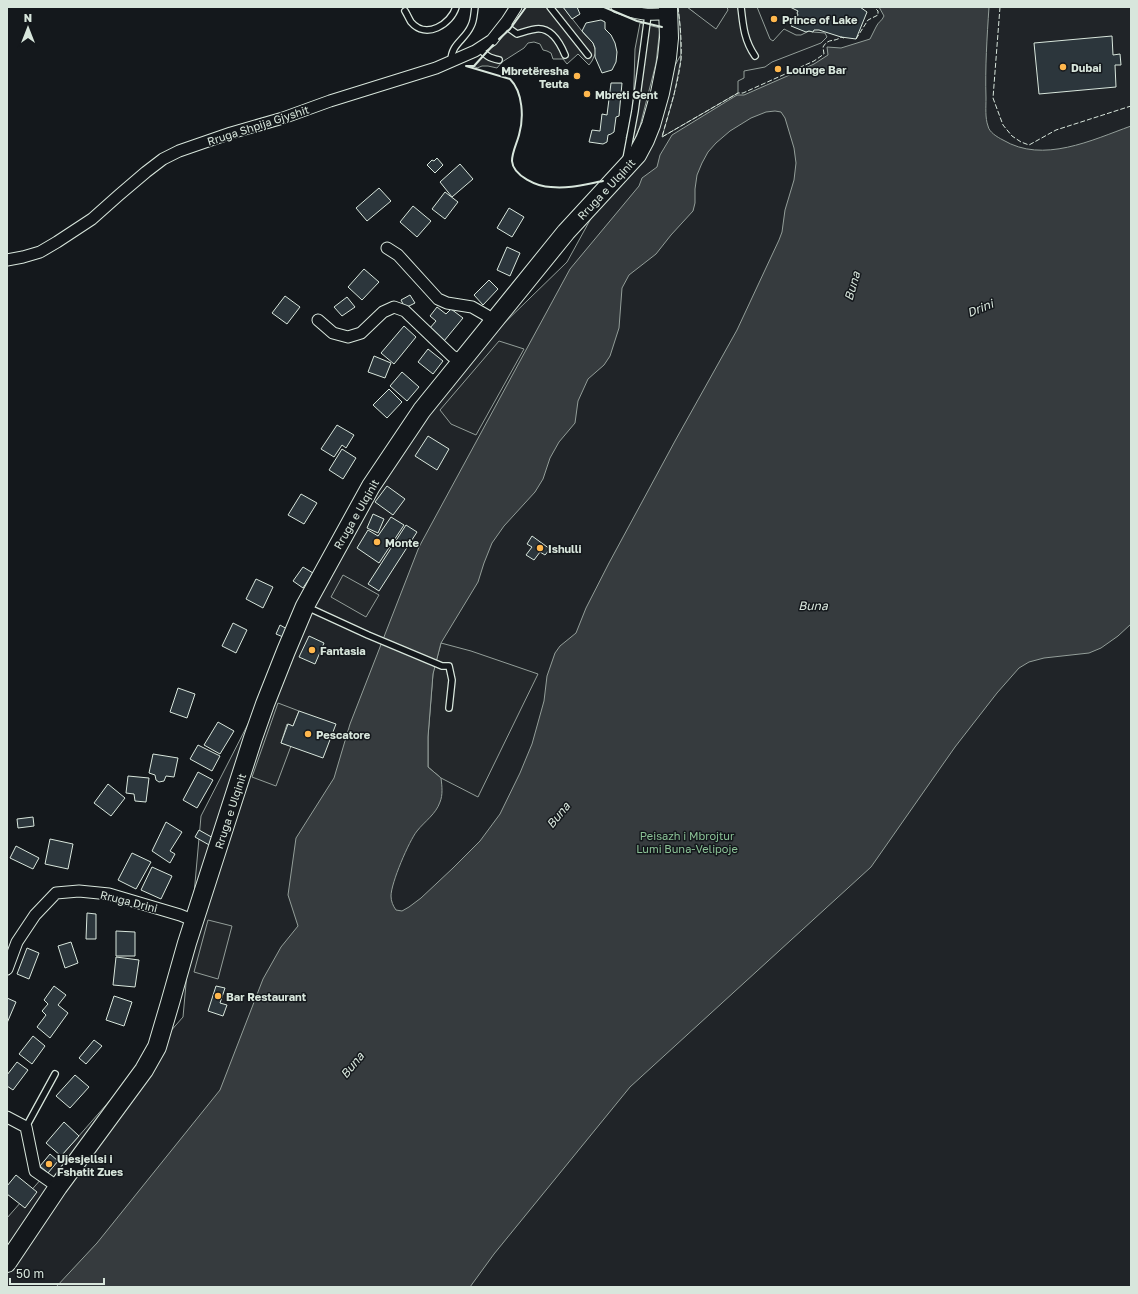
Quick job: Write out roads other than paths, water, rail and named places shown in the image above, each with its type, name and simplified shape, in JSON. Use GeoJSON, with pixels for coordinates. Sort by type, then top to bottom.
{"type":"FeatureCollection","features":[{"type":"Feature","properties":{"kind":"main road","name":"Rruga e Ulqinit"},"geometry":{"type":"LineString","coordinates":[[7,1263],[58,1187],[144,1070],[157,1047],[187,943],[260,718],[305,606],[371,486],[422,410],[566,232],[624,170],[636,155],[645,140],[651,125],[660,93],[667,58],[669,38],[668,10]]}},
{"type":"Feature","properties":{"kind":"street","name":"Rruga Shpija Gjyshit"},"geometry":{"type":"LineString","coordinates":[[7,260],[40,252],[57,242],[92,219],[163,159],[179,151],[436,68],[480,48],[492,40],[516,7]]}},
{"type":"Feature","properties":{"kind":"street"},"geometry":{"type":"LineString","coordinates":[[617,7],[638,14],[648,15],[668,10]]}},
{"type":"Feature","properties":{"kind":"street"},"geometry":{"type":"LineString","coordinates":[[387,248],[398,255],[438,299],[447,303],[472,307],[486,315],[492,322]]}},
{"type":"Feature","properties":{"kind":"street"},"geometry":{"type":"LineString","coordinates":[[318,320],[333,333],[348,337],[361,333],[383,312],[394,307],[405,311],[452,356],[461,360]]}},
{"type":"Feature","properties":{"kind":"street","name":"Rruga Drini"},"geometry":{"type":"LineString","coordinates":[[7,969],[17,942],[35,915],[56,893],[79,891],[109,894],[180,915],[195,921]]}},
{"type":"Feature","properties":{"kind":"street"},"geometry":{"type":"LineString","coordinates":[[7,1118],[26,1126],[35,1171],[58,1187]]}},
{"type":"Feature","properties":{"kind":"lane"},"geometry":{"type":"LineString","coordinates":[[405,11],[411,22],[420,29],[431,30],[443,25],[454,14],[456,7]]}},
{"type":"Feature","properties":{"kind":"lane"},"geometry":{"type":"LineString","coordinates":[[451,61],[451,53],[456,45],[465,37],[472,25],[475,7]]}},
{"type":"Feature","properties":{"kind":"lane"},"geometry":{"type":"LineString","coordinates":[[550,7],[588,55]]}},
{"type":"Feature","properties":{"kind":"lane"},"geometry":{"type":"LineString","coordinates":[[742,7],[744,35],[755,56]]}},
{"type":"Feature","properties":{"kind":"lane"},"geometry":{"type":"LineString","coordinates":[[624,170],[636,104],[648,15]]}},
{"type":"Feature","properties":{"kind":"lane"},"geometry":{"type":"LineString","coordinates":[[507,21],[510,29],[517,34],[537,28],[546,30],[557,40],[565,55]]}},
{"type":"Feature","properties":{"kind":"lane"},"geometry":{"type":"LineString","coordinates":[[480,48],[484,55],[499,60]]}},
{"type":"Feature","properties":{"kind":"lane"},"geometry":{"type":"LineString","coordinates":[[305,606],[368,635],[442,666],[449,666],[452,674],[449,708]]}},
{"type":"Feature","properties":{"kind":"lane"},"geometry":{"type":"LineString","coordinates":[[26,1126],[55,1074]]}},
{"type":"Feature","properties":{"kind":"water","name":"Buna"},"geometry":{"type":"Polygon","coordinates":[[[879,7],[989,7],[986,75],[987,123],[990,130],[994,134],[1018,147],[1034,150],[1051,150],[1084,143],[1131,126],[1131,624],[1118,636],[1101,648],[1089,653],[1044,658],[1029,662],[1019,668],[997,693],[955,747],[871,867],[630,1087],[494,1254],[470,1287],[56,1287],[97,1243],[220,1090],[263,979],[281,947],[298,926],[288,895],[296,838],[334,778],[350,724],[419,547],[570,269],[639,186],[642,178],[657,167],[660,155],[672,135],[737,95],[744,95],[814,64],[828,55],[827,47],[841,48],[870,39],[877,25],[884,16],[879,7]],[[766,112],[751,118],[730,131],[716,143],[708,152],[697,175],[693,211],[656,254],[629,275],[622,288],[619,328],[610,356],[604,365],[588,379],[578,401],[575,423],[559,442],[550,458],[543,479],[535,492],[504,526],[492,543],[478,582],[441,643],[433,674],[428,737],[428,767],[441,778],[442,796],[436,810],[417,831],[401,862],[391,896],[392,903],[396,910],[402,911],[421,898],[480,841],[500,814],[532,744],[544,701],[547,676],[555,653],[560,646],[576,633],[586,608],[609,563],[737,330],[779,240],[782,232],[785,210],[794,180],[796,163],[794,148],[785,118],[781,112],[766,112]]]}},
{"type":"Feature","properties":{"kind":"place","name":"Prince of Lake"},"geometry":{"type":"Point","coordinates":[774,19]}},
{"type":"Feature","properties":{"kind":"place","name":"Dubai"},"geometry":{"type":"Point","coordinates":[1063,67]}},
{"type":"Feature","properties":{"kind":"place","name":"Lounge Bar"},"geometry":{"type":"Point","coordinates":[778,69]}},
{"type":"Feature","properties":{"kind":"place","name":"Mbretëresha Teuta"},"geometry":{"type":"Point","coordinates":[577,76]}},
{"type":"Feature","properties":{"kind":"place","name":"Mbreti Gent"},"geometry":{"type":"Point","coordinates":[587,94]}},
{"type":"Feature","properties":{"kind":"place","name":"Monte"},"geometry":{"type":"Point","coordinates":[377,542]}},
{"type":"Feature","properties":{"kind":"place","name":"Ishulli"},"geometry":{"type":"Point","coordinates":[540,548]}},
{"type":"Feature","properties":{"kind":"place","name":"Fantasia"},"geometry":{"type":"Point","coordinates":[312,650]}},
{"type":"Feature","properties":{"kind":"place","name":"Pescatore"},"geometry":{"type":"Point","coordinates":[308,734]}},
{"type":"Feature","properties":{"kind":"place","name":"Bar Restaurant"},"geometry":{"type":"Point","coordinates":[218,996]}},
{"type":"Feature","properties":{"kind":"place","name":"Ujesjellsi i Fshatit Zues"},"geometry":{"type":"Point","coordinates":[49,1164]}},
{"type":"Feature","properties":{"kind":"water label","name":"Drini"},"geometry":{"type":"Point","coordinates":[980,308]}},
{"type":"Feature","properties":{"kind":"park label","name":"Peisazh i Mbrojtur Lumi Buna-Velipoje"},"geometry":{"type":"Point","coordinates":[687,841]}}]}
